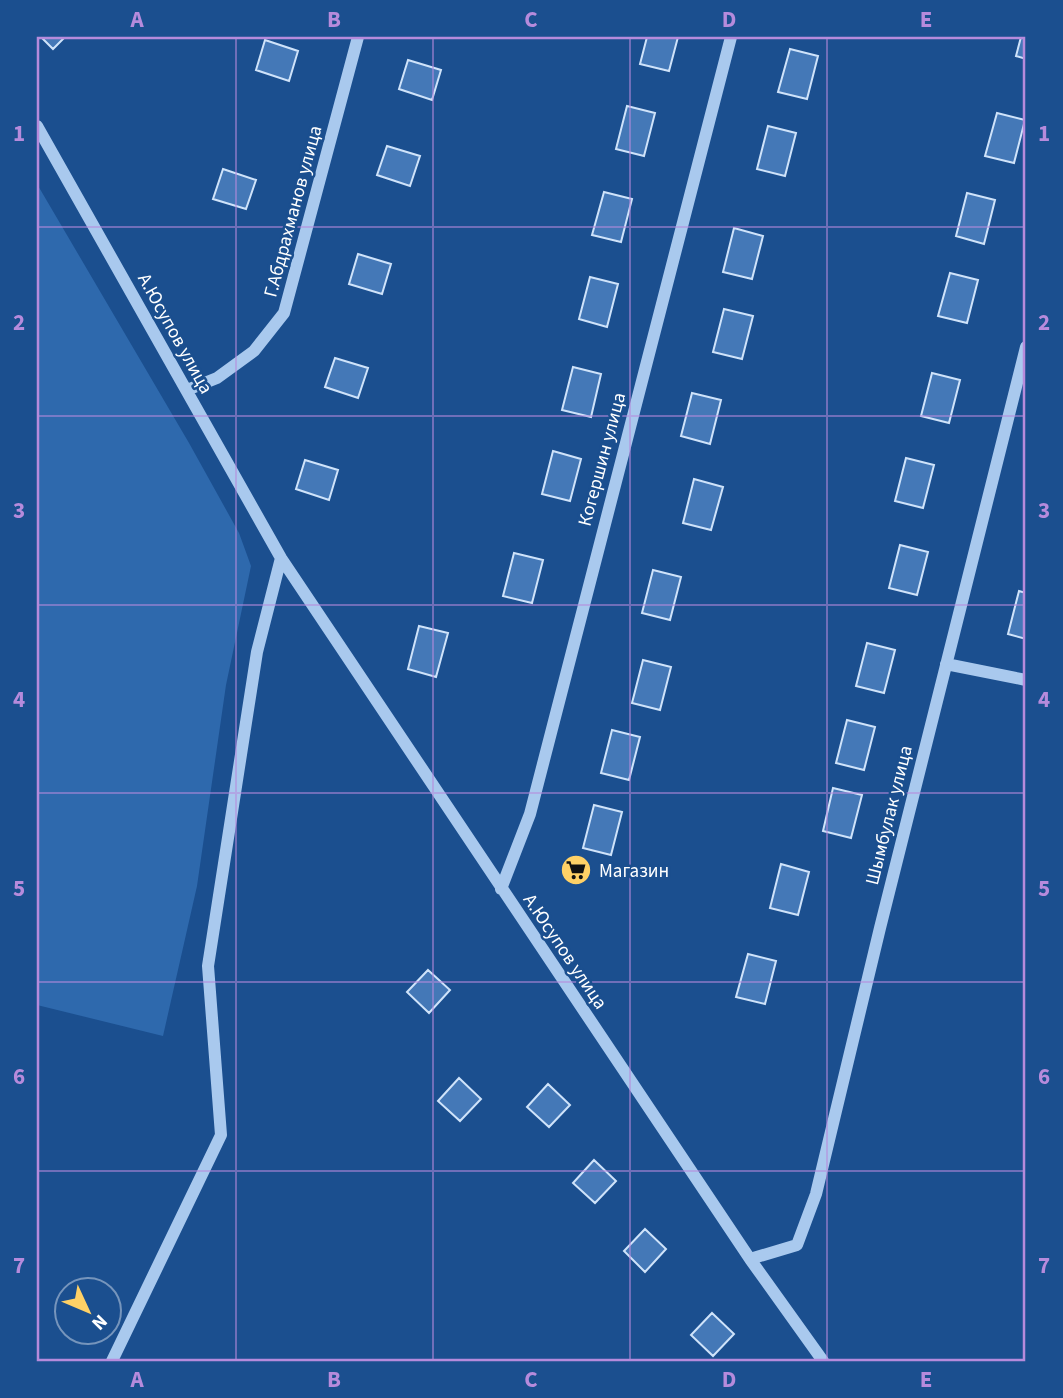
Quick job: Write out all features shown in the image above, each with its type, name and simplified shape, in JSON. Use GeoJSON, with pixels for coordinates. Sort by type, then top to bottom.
{"type":"FeatureCollection","features":[{"type":"Feature","properties":{"kind":"street","name":"Г.Абдрахманов улица"},"geometry":{"type":"LineString","coordinates":[[187,390],[217,377],[254,351],[284,313],[358,37]]}},
{"type":"Feature","properties":{"kind":"street","name":"Когершин улица"},"geometry":{"type":"LineString","coordinates":[[501,889],[530,814],[731,37]]}},
{"type":"Feature","properties":{"kind":"street","name":"А.Юсупов улица"},"geometry":{"type":"LineString","coordinates":[[37,126],[281,558],[750,1259],[823,1361]]}},
{"type":"Feature","properties":{"kind":"street","name":"Шымбулак улица"},"geometry":{"type":"LineString","coordinates":[[750,1259],[797,1245],[816,1194],[1026,347]]}},
{"type":"Feature","properties":{"kind":"street"},"geometry":{"type":"LineString","coordinates":[[112,1361],[221,1135],[208,966],[257,652],[281,558]]}},
{"type":"Feature","properties":{"kind":"street"},"geometry":{"type":"LineString","coordinates":[[946,664],[1026,680]]}},
{"type":"Feature","properties":{"kind":"shaded area"},"geometry":{"type":"Polygon","coordinates":[[[37,184],[189,443],[239,533],[251,566],[226,685],[197,886],[163,1036],[37,1005],[37,184]]]}},
{"type":"Feature","properties":{"kind":"building"},"geometry":{"type":"Polygon","coordinates":[[[41,37],[65,37],[53,49],[41,37]]]}},
{"type":"Feature","properties":{"kind":"building"},"geometry":{"type":"Polygon","coordinates":[[[647,37],[678,37],[669,71],[640,64],[647,37]]]}},
{"type":"Feature","properties":{"kind":"building"},"geometry":{"type":"Polygon","coordinates":[[[1021,37],[1026,37],[1026,59],[1016,56],[1021,37]]]}},
{"type":"Feature","properties":{"kind":"building"},"geometry":{"type":"Polygon","coordinates":[[[265,40],[298,51],[289,81],[256,70],[265,40]]]}},
{"type":"Feature","properties":{"kind":"building"},"geometry":{"type":"Polygon","coordinates":[[[790,49],[818,56],[807,99],[778,92],[790,49]]]}},
{"type":"Feature","properties":{"kind":"building"},"geometry":{"type":"Polygon","coordinates":[[[408,60],[441,70],[432,100],[399,89],[408,60]]]}},
{"type":"Feature","properties":{"kind":"building"},"geometry":{"type":"Polygon","coordinates":[[[627,106],[655,113],[644,156],[616,149],[627,106]]]}},
{"type":"Feature","properties":{"kind":"building"},"geometry":{"type":"Polygon","coordinates":[[[997,113],[1025,120],[1014,163],[985,156],[997,113]]]}},
{"type":"Feature","properties":{"kind":"building"},"geometry":{"type":"Polygon","coordinates":[[[768,126],[796,133],[785,176],[757,169],[768,126]]]}},
{"type":"Feature","properties":{"kind":"building"},"geometry":{"type":"Polygon","coordinates":[[[387,146],[420,156],[410,186],[377,175],[387,146]]]}},
{"type":"Feature","properties":{"kind":"building"},"geometry":{"type":"Polygon","coordinates":[[[223,169],[256,180],[246,209],[213,199],[223,169]]]}},
{"type":"Feature","properties":{"kind":"building"},"geometry":{"type":"Polygon","coordinates":[[[604,192],[632,199],[621,242],[592,235],[604,192]]]}},
{"type":"Feature","properties":{"kind":"building"},"geometry":{"type":"Polygon","coordinates":[[[967,193],[995,200],[984,244],[956,236],[967,193]]]}},
{"type":"Feature","properties":{"kind":"building"},"geometry":{"type":"Polygon","coordinates":[[[734,228],[763,236],[752,279],[723,272],[734,228]]]}},
{"type":"Feature","properties":{"kind":"building"},"geometry":{"type":"Polygon","coordinates":[[[358,254],[391,264],[382,294],[349,284],[358,254]]]}},
{"type":"Feature","properties":{"kind":"building"},"geometry":{"type":"Polygon","coordinates":[[[950,273],[978,280],[967,323],[938,316],[950,273]]]}},
{"type":"Feature","properties":{"kind":"building"},"geometry":{"type":"Polygon","coordinates":[[[590,277],[618,284],[607,327],[579,319],[590,277]]]}},
{"type":"Feature","properties":{"kind":"building"},"geometry":{"type":"Polygon","coordinates":[[[724,309],[753,316],[742,359],[713,352],[724,309]]]}},
{"type":"Feature","properties":{"kind":"building"},"geometry":{"type":"Polygon","coordinates":[[[335,358],[368,368],[358,398],[325,387],[335,358]]]}},
{"type":"Feature","properties":{"kind":"building"},"geometry":{"type":"Polygon","coordinates":[[[573,367],[601,374],[591,417],[562,410],[573,367]]]}},
{"type":"Feature","properties":{"kind":"building"},"geometry":{"type":"Polygon","coordinates":[[[932,373],[960,380],[949,423],[921,416],[932,373]]]}},
{"type":"Feature","properties":{"kind":"building"},"geometry":{"type":"Polygon","coordinates":[[[692,393],[721,400],[710,444],[681,436],[692,393]]]}},
{"type":"Feature","properties":{"kind":"building"},"geometry":{"type":"Polygon","coordinates":[[[553,451],[581,459],[570,501],[542,494],[553,451]]]}},
{"type":"Feature","properties":{"kind":"building"},"geometry":{"type":"Polygon","coordinates":[[[906,458],[934,465],[923,508],[895,501],[906,458]]]}},
{"type":"Feature","properties":{"kind":"building"},"geometry":{"type":"Polygon","coordinates":[[[305,460],[338,470],[329,500],[296,489],[305,460]]]}},
{"type":"Feature","properties":{"kind":"building"},"geometry":{"type":"Polygon","coordinates":[[[694,479],[723,487],[711,530],[683,523],[694,479]]]}},
{"type":"Feature","properties":{"kind":"building"},"geometry":{"type":"Polygon","coordinates":[[[900,545],[928,552],[917,595],[889,588],[900,545]]]}},
{"type":"Feature","properties":{"kind":"building"},"geometry":{"type":"Polygon","coordinates":[[[514,553],[543,560],[532,603],[503,596],[514,553]]]}},
{"type":"Feature","properties":{"kind":"building"},"geometry":{"type":"Polygon","coordinates":[[[653,570],[681,577],[670,620],[642,613],[653,570]]]}},
{"type":"Feature","properties":{"kind":"building"},"geometry":{"type":"Polygon","coordinates":[[[1019,591],[1026,593],[1026,639],[1008,634],[1019,591]]]}},
{"type":"Feature","properties":{"kind":"building"},"geometry":{"type":"Polygon","coordinates":[[[419,626],[448,633],[436,677],[408,669],[419,626]]]}},
{"type":"Feature","properties":{"kind":"building"},"geometry":{"type":"Polygon","coordinates":[[[867,643],[895,650],[884,693],[856,686],[867,643]]]}},
{"type":"Feature","properties":{"kind":"building"},"geometry":{"type":"Polygon","coordinates":[[[643,660],[671,667],[660,710],[632,703],[643,660]]]}},
{"type":"Feature","properties":{"kind":"building"},"geometry":{"type":"Polygon","coordinates":[[[847,720],[875,727],[864,770],[836,763],[847,720]]]}},
{"type":"Feature","properties":{"kind":"building"},"geometry":{"type":"Polygon","coordinates":[[[612,730],[640,737],[629,780],[601,773],[612,730]]]}},
{"type":"Feature","properties":{"kind":"building"},"geometry":{"type":"Polygon","coordinates":[[[833,788],[862,795],[851,838],[823,831],[833,788]]]}},
{"type":"Feature","properties":{"kind":"building"},"geometry":{"type":"Polygon","coordinates":[[[594,805],[622,812],[611,855],[583,848],[594,805]]]}},
{"type":"Feature","properties":{"kind":"building"},"geometry":{"type":"Polygon","coordinates":[[[781,864],[809,872],[798,915],[770,908],[781,864]]]}},
{"type":"Feature","properties":{"kind":"building"},"geometry":{"type":"Polygon","coordinates":[[[748,954],[776,961],[765,1004],[736,997],[748,954]]]}},
{"type":"Feature","properties":{"kind":"building"},"geometry":{"type":"Polygon","coordinates":[[[428,970],[450,990],[429,1013],[407,992],[428,970]]]}},
{"type":"Feature","properties":{"kind":"building"},"geometry":{"type":"Polygon","coordinates":[[[459,1078],[481,1099],[460,1121],[438,1101],[459,1078]]]}},
{"type":"Feature","properties":{"kind":"building"},"geometry":{"type":"Polygon","coordinates":[[[548,1084],[570,1105],[549,1127],[527,1107],[548,1084]]]}},
{"type":"Feature","properties":{"kind":"building"},"geometry":{"type":"Polygon","coordinates":[[[594,1160],[616,1181],[595,1203],[573,1183],[594,1160]]]}},
{"type":"Feature","properties":{"kind":"building"},"geometry":{"type":"Polygon","coordinates":[[[645,1229],[666,1249],[645,1272],[624,1251],[645,1229]]]}},
{"type":"Feature","properties":{"kind":"building"},"geometry":{"type":"Polygon","coordinates":[[[712,1313],[734,1334],[713,1356],[691,1335],[712,1313]]]}},
{"type":"Feature","properties":{"kind":"place","name":"Магазин"},"geometry":{"type":"Point","coordinates":[576,870]}}]}
